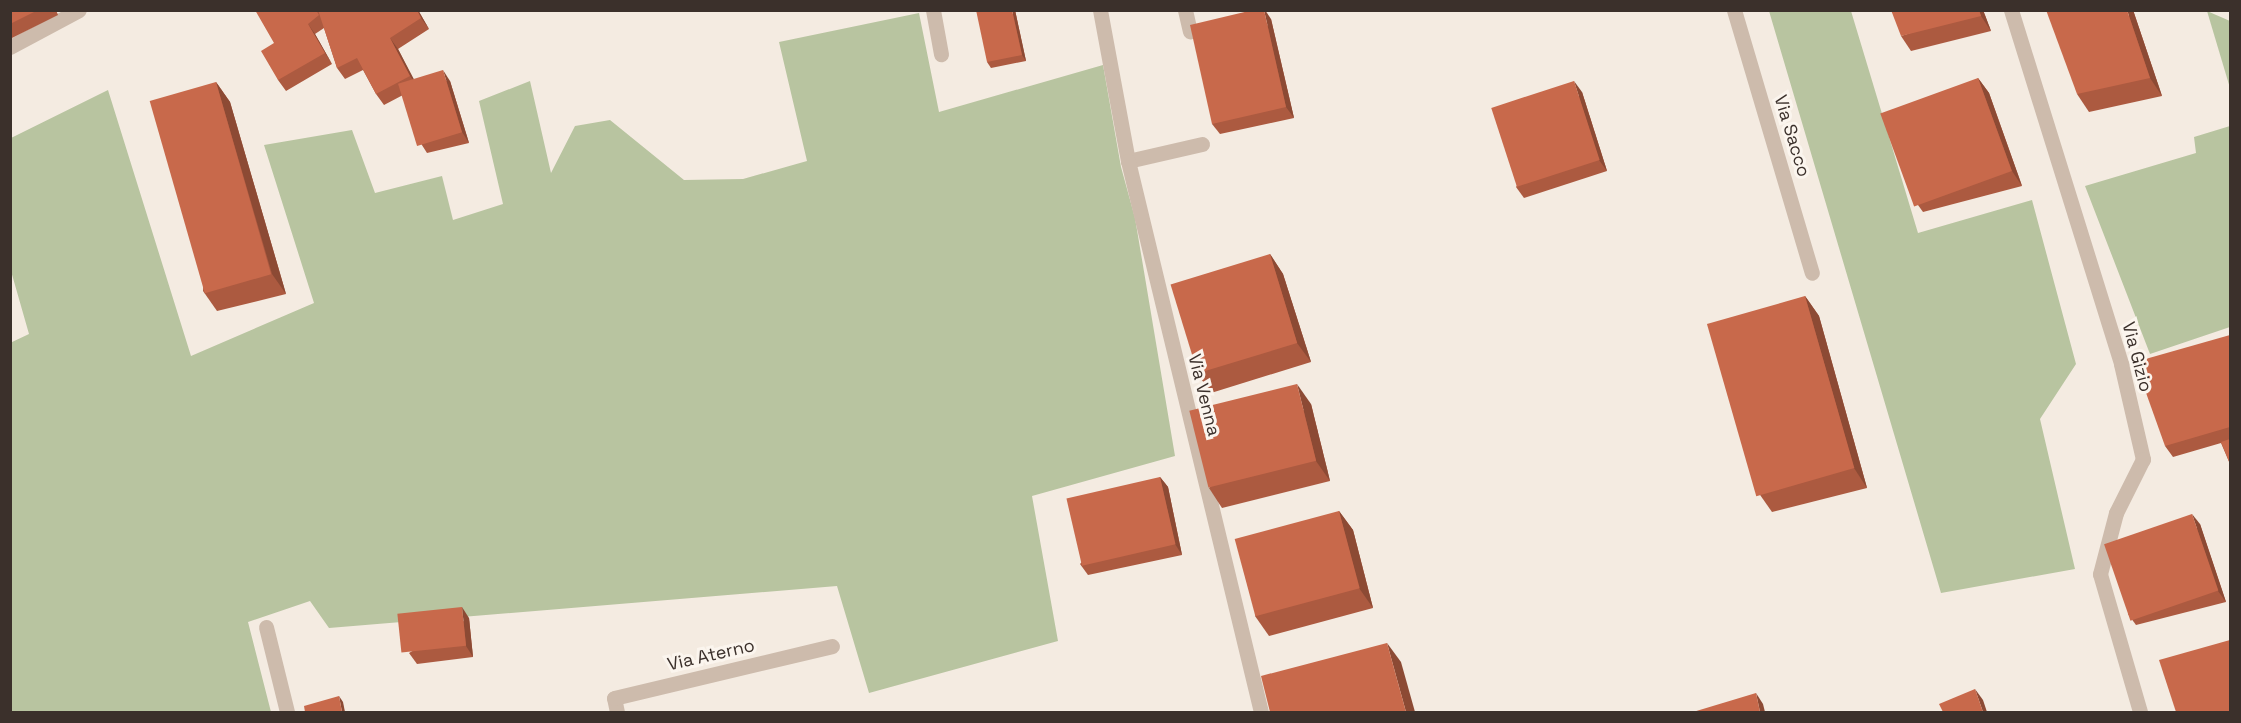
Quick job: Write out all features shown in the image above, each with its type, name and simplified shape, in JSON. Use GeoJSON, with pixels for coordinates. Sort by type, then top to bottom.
{"type":"FeatureCollection","features":[{"type":"Feature","properties":{"kind":"street"},"geometry":{"type":"LineString","coordinates":[[10,47],[79,10]]}},
{"type":"Feature","properties":{"kind":"street"},"geometry":{"type":"LineString","coordinates":[[933,10],[942,54]]}},
{"type":"Feature","properties":{"kind":"street","name":"Via Venna"},"geometry":{"type":"LineString","coordinates":[[1100,10],[1128,161],[1261,712]]}},
{"type":"Feature","properties":{"kind":"street"},"geometry":{"type":"LineString","coordinates":[[1185,10],[1190,31]]}},
{"type":"Feature","properties":{"kind":"street","name":"Via Sacco"},"geometry":{"type":"LineString","coordinates":[[1734,10],[1812,273]]}},
{"type":"Feature","properties":{"kind":"street","name":"Via Gizio"},"geometry":{"type":"LineString","coordinates":[[2011,10],[2121,364],[2143,459],[2115,513],[2100,574],[2140,712]]}},
{"type":"Feature","properties":{"kind":"street"},"geometry":{"type":"LineString","coordinates":[[1128,161],[1202,144]]}},
{"type":"Feature","properties":{"kind":"street"},"geometry":{"type":"LineString","coordinates":[[266,627],[288,712]]}},
{"type":"Feature","properties":{"kind":"street","name":"Via Aterno"},"geometry":{"type":"LineString","coordinates":[[617,712],[614,698],[832,646]]}},
{"type":"Feature","properties":{"kind":"green space"},"geometry":{"type":"Polygon","coordinates":[[[1769,11],[1851,11],[1918,233],[2032,200],[2076,364],[2040,419],[2075,569],[1941,593],[1769,11]]]}},
{"type":"Feature","properties":{"kind":"green space"},"geometry":{"type":"Polygon","coordinates":[[[2207,11],[2230,21],[2230,88],[2207,11]]]}},
{"type":"Feature","properties":{"kind":"green space"},"geometry":{"type":"Polygon","coordinates":[[[919,13],[939,112],[1103,65],[1121,167],[1135,218],[1175,456],[1032,496],[1058,641],[869,693],[837,586],[329,628],[310,601],[248,622],[271,712],[11,712],[10,343],[29,334],[11,271],[11,138],[108,90],[191,356],[314,303],[264,145],[352,130],[375,193],[442,176],[453,220],[503,204],[479,101],[530,81],[551,173],[575,126],[610,120],[684,180],[743,179],[807,161],[779,42],[919,13]]]}},
{"type":"Feature","properties":{"kind":"green space"},"geometry":{"type":"Polygon","coordinates":[[[2230,126],[2230,327],[2150,354],[2085,186],[2196,153],[2194,137],[2230,126]]]}},
{"type":"Feature","properties":{"kind":"building"},"geometry":{"type":"Polygon","coordinates":[[[10,10],[38,10],[10,24],[10,10]]]}},
{"type":"Feature","properties":{"kind":"building"},"geometry":{"type":"Polygon","coordinates":[[[255,10],[316,10],[319,15],[308,24],[325,53],[278,80],[261,51],[274,43],[255,10]]]}},
{"type":"Feature","properties":{"kind":"building"},"geometry":{"type":"Polygon","coordinates":[[[318,10],[417,10],[421,18],[390,38],[410,76],[376,94],[357,58],[337,68],[318,10]]]}},
{"type":"Feature","properties":{"kind":"building"},"geometry":{"type":"Polygon","coordinates":[[[976,10],[1012,10],[1022,55],[987,62],[976,10]]]}},
{"type":"Feature","properties":{"kind":"building"},"geometry":{"type":"Polygon","coordinates":[[[1253,10],[1264,10],[1286,107],[1212,124],[1190,25],[1253,10]]]}},
{"type":"Feature","properties":{"kind":"building"},"geometry":{"type":"Polygon","coordinates":[[[1891,10],[1979,10],[1981,16],[1901,36],[1891,10]]]}},
{"type":"Feature","properties":{"kind":"building"},"geometry":{"type":"Polygon","coordinates":[[[2046,10],[2127,10],[2150,78],[2077,94],[2046,10]]]}},
{"type":"Feature","properties":{"kind":"building"},"geometry":{"type":"Polygon","coordinates":[[[443,70],[462,132],[417,146],[398,84],[443,70]]]}},
{"type":"Feature","properties":{"kind":"building"},"geometry":{"type":"Polygon","coordinates":[[[1978,78],[2012,171],[1914,207],[1880,114],[1978,78]]]}},
{"type":"Feature","properties":{"kind":"building"},"geometry":{"type":"Polygon","coordinates":[[[1574,81],[1600,160],[1517,187],[1491,108],[1574,81]]]}},
{"type":"Feature","properties":{"kind":"building"},"geometry":{"type":"Polygon","coordinates":[[[216,82],[271,274],[205,293],[150,101],[216,82]]]}},
{"type":"Feature","properties":{"kind":"building"},"geometry":{"type":"Polygon","coordinates":[[[1270,254],[1297,343],[1198,373],[1171,284],[1270,254]]]}},
{"type":"Feature","properties":{"kind":"building"},"geometry":{"type":"Polygon","coordinates":[[[1805,296],[1854,468],[1756,496],[1707,324],[1805,296]]]}},
{"type":"Feature","properties":{"kind":"building"},"geometry":{"type":"Polygon","coordinates":[[[2230,335],[2230,427],[2165,446],[2135,362],[2230,335]]]}},
{"type":"Feature","properties":{"kind":"building"},"geometry":{"type":"Polygon","coordinates":[[[1297,384],[1316,461],[1208,488],[1189,411],[1297,384]]]}},
{"type":"Feature","properties":{"kind":"building"},"geometry":{"type":"Polygon","coordinates":[[[2230,439],[2230,464],[2221,442],[2230,439]]]}},
{"type":"Feature","properties":{"kind":"building"},"geometry":{"type":"Polygon","coordinates":[[[1160,477],[1176,544],[1082,566],[1066,499],[1160,477]]]}},
{"type":"Feature","properties":{"kind":"building"},"geometry":{"type":"Polygon","coordinates":[[[1339,511],[1360,588],[1255,616],[1235,539],[1339,511]]]}},
{"type":"Feature","properties":{"kind":"building"},"geometry":{"type":"Polygon","coordinates":[[[2192,514],[2218,591],[2130,621],[2104,544],[2192,514]]]}},
{"type":"Feature","properties":{"kind":"building"},"geometry":{"type":"Polygon","coordinates":[[[462,607],[466,646],[401,653],[397,614],[462,607]]]}},
{"type":"Feature","properties":{"kind":"building"},"geometry":{"type":"Polygon","coordinates":[[[2230,640],[2230,712],[2176,712],[2159,660],[2230,640]]]}},
{"type":"Feature","properties":{"kind":"building"},"geometry":{"type":"Polygon","coordinates":[[[1387,643],[1406,712],[1270,712],[1261,676],[1387,643]]]}},
{"type":"Feature","properties":{"kind":"building"},"geometry":{"type":"Polygon","coordinates":[[[1975,689],[1983,712],[1943,712],[1939,704],[1975,689]]]}},
{"type":"Feature","properties":{"kind":"building"},"geometry":{"type":"Polygon","coordinates":[[[1756,693],[1760,712],[1693,712],[1756,693]]]}},
{"type":"Feature","properties":{"kind":"building"},"geometry":{"type":"Polygon","coordinates":[[[339,696],[342,712],[305,712],[304,706],[339,696]]]}}]}
